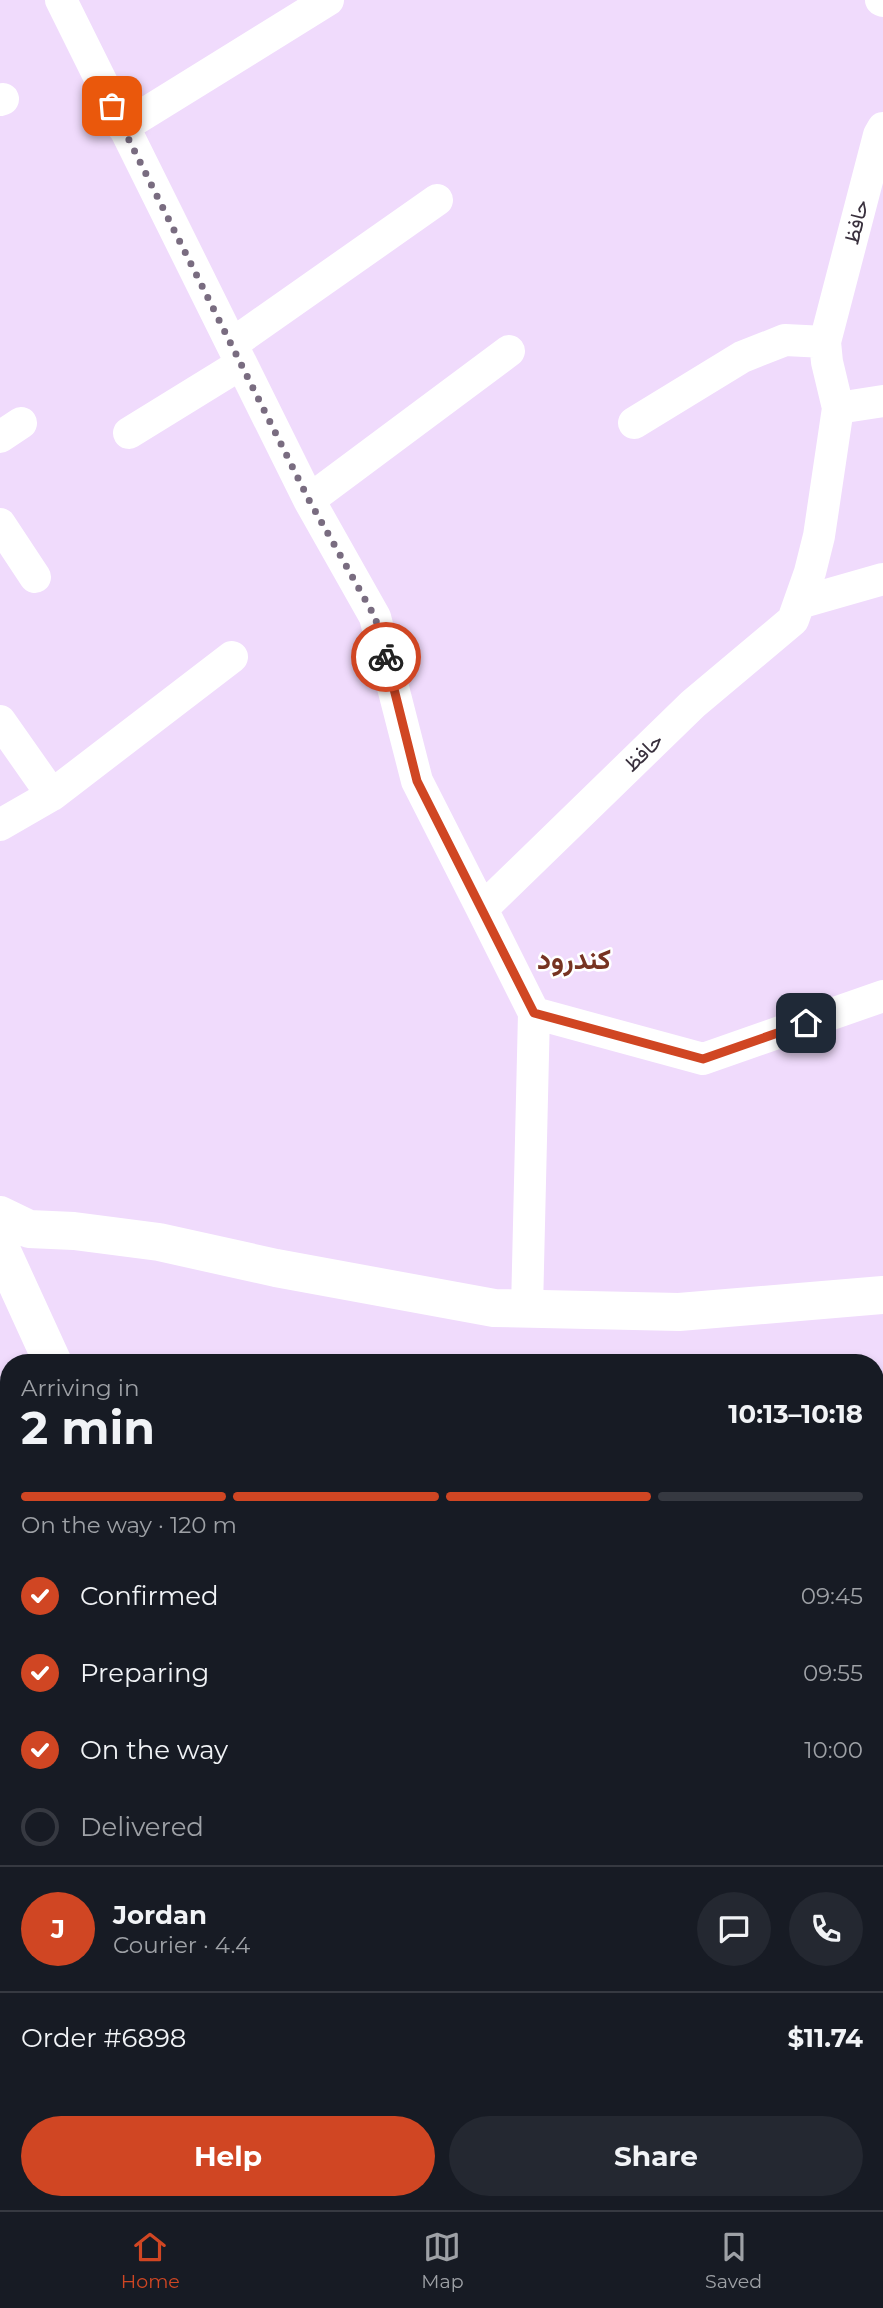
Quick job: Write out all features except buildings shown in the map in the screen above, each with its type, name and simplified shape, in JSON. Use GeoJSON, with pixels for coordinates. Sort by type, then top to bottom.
{"type":"FeatureCollection","features":[{"type":"Feature","properties":{"kind":"street"},"geometry":{"type":"LineString","coordinates":[[61,0],[309,500],[375,617],[417,781],[534,1013],[527,1309]]}},
{"type":"Feature","properties":{"kind":"street"},"geometry":{"type":"LineString","coordinates":[[123,127],[328,0]]}},
{"type":"Feature","properties":{"kind":"street","name":"حافظ"},"geometry":{"type":"LineString","coordinates":[[482,909],[694,704],[793,620],[819,536],[838,408],[825,342],[883,128]]}},
{"type":"Feature","properties":{"kind":"street"},"geometry":{"type":"LineString","coordinates":[[129,433],[437,200]]}},
{"type":"Feature","properties":{"kind":"street"},"geometry":{"type":"LineString","coordinates":[[634,422],[742,357],[785,340],[825,342]]}},
{"type":"Feature","properties":{"kind":"street"},"geometry":{"type":"LineString","coordinates":[[309,500],[509,351]]}},
{"type":"Feature","properties":{"kind":"street"},"geometry":{"type":"LineString","coordinates":[[838,408],[883,401]]}},
{"type":"Feature","properties":{"kind":"street"},"geometry":{"type":"LineString","coordinates":[[0,524],[35,577]]}},
{"type":"Feature","properties":{"kind":"street"},"geometry":{"type":"LineString","coordinates":[[799,603],[883,579]]}},
{"type":"Feature","properties":{"kind":"street"},"geometry":{"type":"LineString","coordinates":[[0,825],[52,795],[233,657]]}},
{"type":"Feature","properties":{"kind":"street"},"geometry":{"type":"LineString","coordinates":[[0,721],[52,795]]}},
{"type":"Feature","properties":{"kind":"street"},"geometry":{"type":"LineString","coordinates":[[534,1013],[703,1059],[883,996]]}},
{"type":"Feature","properties":{"kind":"street"},"geometry":{"type":"LineString","coordinates":[[0,1215],[29,1229],[75,1231],[159,1242],[276,1268],[494,1308],[679,1312],[883,1295]]}},
{"type":"Feature","properties":{"kind":"street"},"geometry":{"type":"LineString","coordinates":[[2,1251],[48,1354]]}},
{"type":"Feature","properties":{"kind":"way so far"},"geometry":{"type":"LineString","coordinates":[[112,106],[309,500],[375,617],[386,657]]}},
{"type":"Feature","properties":{"kind":"district","name":"کندرود"},"geometry":{"type":"Point","coordinates":[574,959]}},
{"type":"Feature","properties":{"kind":"route"},"geometry":{"type":"LineString","coordinates":[[386,657],[417,781],[534,1013],[703,1059],[806,1023]]}}]}
